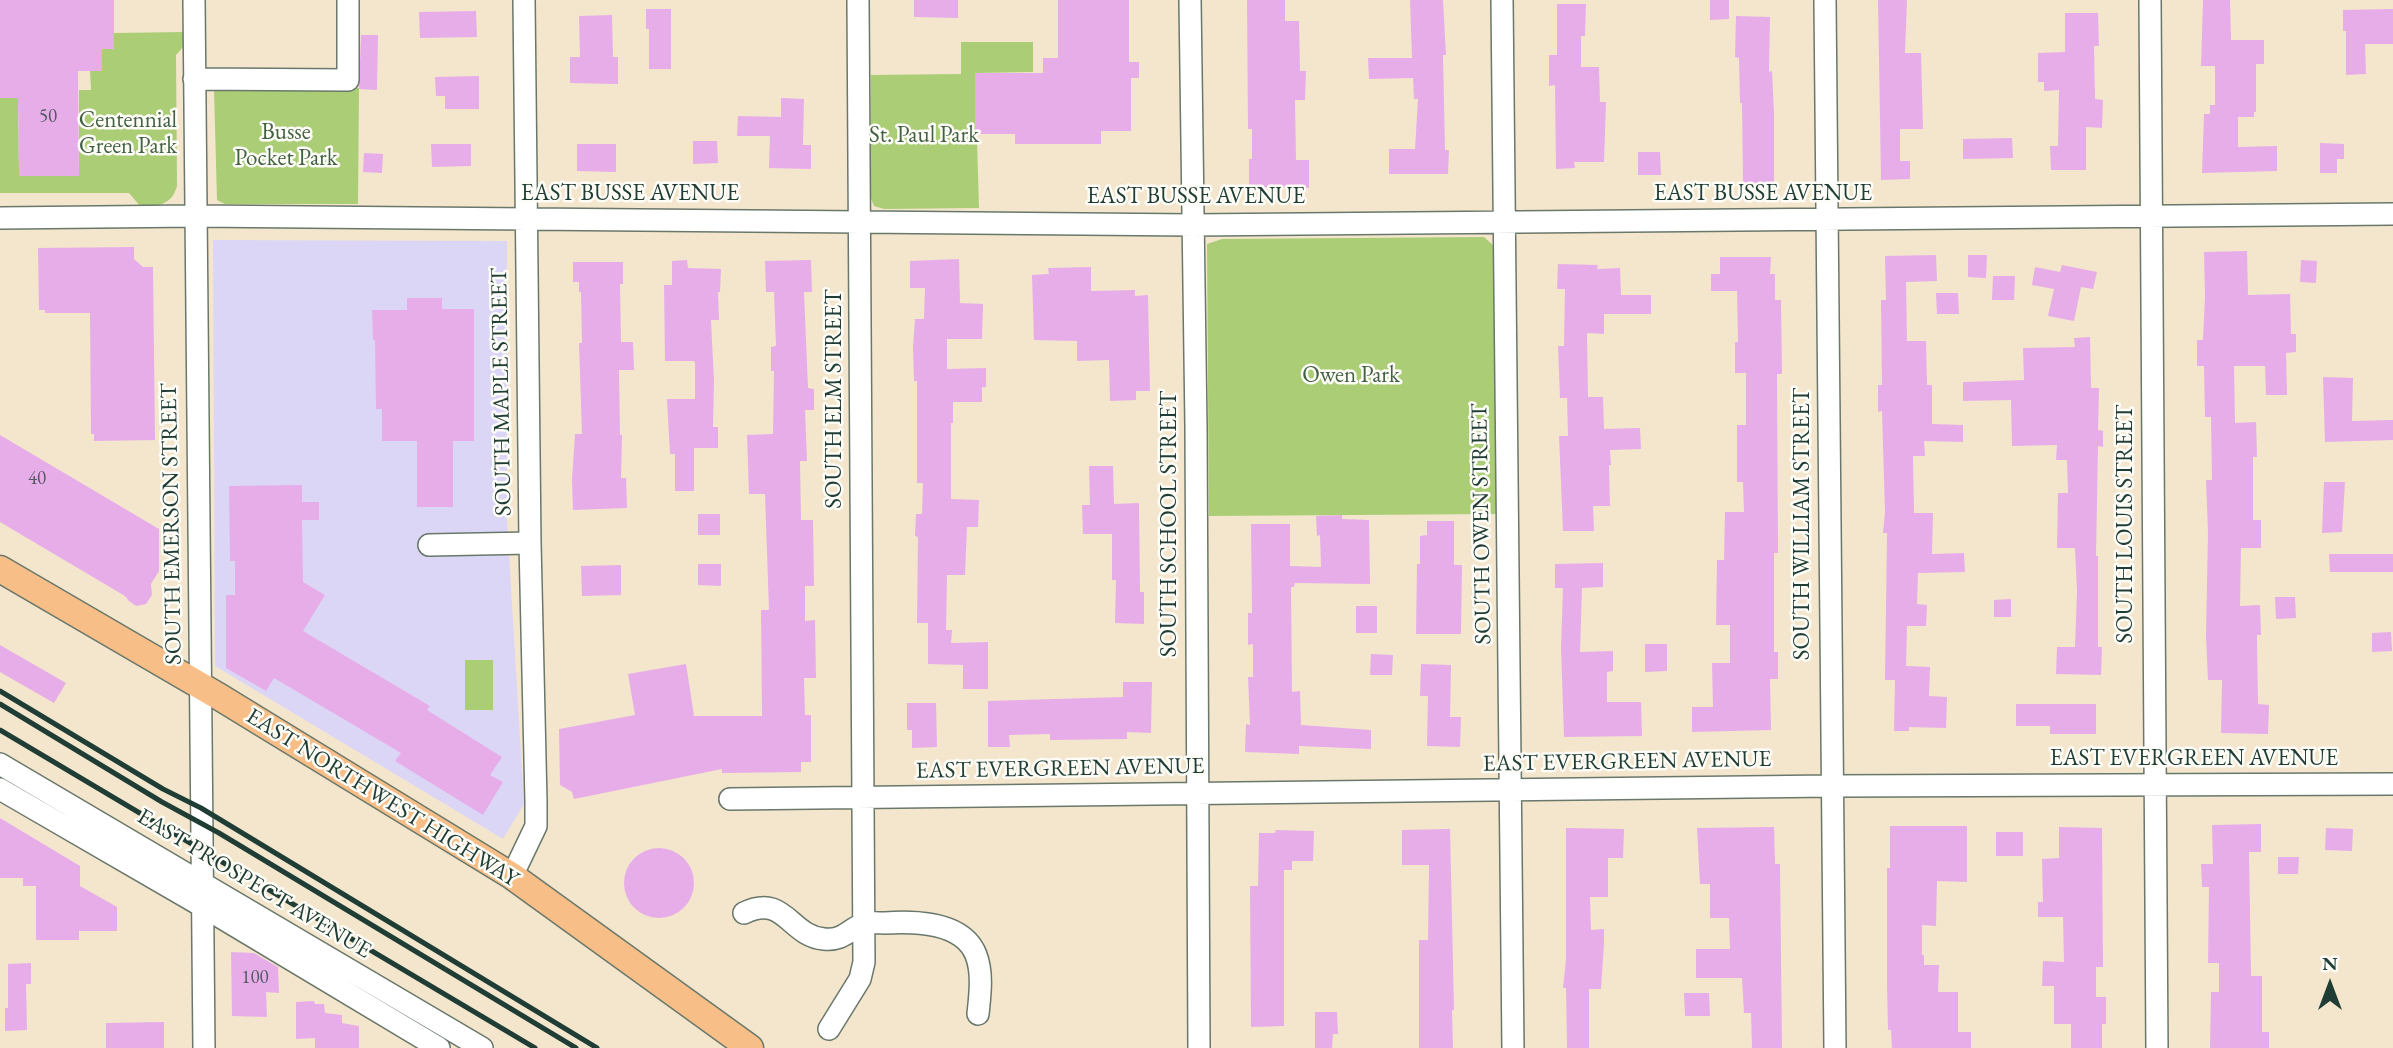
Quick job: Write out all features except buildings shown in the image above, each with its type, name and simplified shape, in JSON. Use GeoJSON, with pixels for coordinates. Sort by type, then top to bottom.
{"type":"FeatureCollection","features":[{"type":"Feature","properties":{"kind":"main road","name":"EAST NORTHWEST HIGHWAY"},"geometry":{"type":"LineString","coordinates":[[0,569],[200,686],[512,876],[750,1048]]}},
{"type":"Feature","properties":{"kind":"street","name":"SOUTH EMERSON STREET"},"geometry":{"type":"LineString","coordinates":[[194,0],[204,1048]]}},
{"type":"Feature","properties":{"kind":"street"},"geometry":{"type":"LineString","coordinates":[[194,79],[348,80],[348,0]]}},
{"type":"Feature","properties":{"kind":"street","name":"SOUTH MAPLE STREET"},"geometry":{"type":"LineString","coordinates":[[512,876],[536,826],[524,0]]}},
{"type":"Feature","properties":{"kind":"street","name":"SOUTH ELM STREET"},"geometry":{"type":"LineString","coordinates":[[829,1029],[863,971],[858,0]]}},
{"type":"Feature","properties":{"kind":"street","name":"SOUTH SCHOOL STREET"},"geometry":{"type":"LineString","coordinates":[[1190,0],[1199,1048]]}},
{"type":"Feature","properties":{"kind":"street","name":"SOUTH OWEN STREET"},"geometry":{"type":"LineString","coordinates":[[1502,0],[1513,1048]]}},
{"type":"Feature","properties":{"kind":"street","name":"SOUTH WILLIAM STREET"},"geometry":{"type":"LineString","coordinates":[[1825,0],[1835,1048]]}},
{"type":"Feature","properties":{"kind":"street","name":"SOUTH LOUIS STREET"},"geometry":{"type":"LineString","coordinates":[[2150,0],[2157,1048]]}},
{"type":"Feature","properties":{"kind":"street","name":"EAST BUSSE AVENUE"},"geometry":{"type":"LineString","coordinates":[[0,218],[196,216],[1193,225],[2393,214]]}},
{"type":"Feature","properties":{"kind":"street"},"geometry":{"type":"LineString","coordinates":[[429,545],[530,544]]}},
{"type":"Feature","properties":{"kind":"street","name":"EAST PROSPECT AVENUE"},"geometry":{"type":"LineString","coordinates":[[0,765],[482,1048]]}},
{"type":"Feature","properties":{"kind":"street","name":"EAST EVERGREEN AVENUE"},"geometry":{"type":"LineString","coordinates":[[730,799],[1831,786],[2393,784]]}},
{"type":"Feature","properties":{"kind":"street","name":"EAST PROSPECT AVENUE"},"geometry":{"type":"LineString","coordinates":[[0,789],[439,1048]]}},
{"type":"Feature","properties":{"kind":"street"},"geometry":{"type":"LineString","coordinates":[[744,913],[763,906],[773,908],[811,936],[826,940],[847,936],[863,924],[915,922],[952,932],[967,941],[975,953],[980,971],[978,1014]]}},
{"type":"Feature","properties":{"kind":"shaded area"},"geometry":{"type":"Polygon","coordinates":[[[213,240],[507,241],[507,520],[524,804],[503,839],[215,666],[213,240]]]}},
{"type":"Feature","properties":{"kind":"green space","name":"Centennial Green Park"},"geometry":{"type":"Polygon","coordinates":[[[184,32],[184,46],[176,55],[177,186],[168,201],[141,207],[129,193],[0,193],[0,95],[18,95],[19,174],[79,174],[79,90],[91,90],[90,69],[102,68],[102,49],[114,33],[184,32]]]}},
{"type":"Feature","properties":{"kind":"green space","name":"St. Paul Park"},"geometry":{"type":"Polygon","coordinates":[[[961,42],[1033,42],[1033,72],[975,73],[979,208],[884,209],[874,206],[870,196],[871,75],[961,74],[961,42]]]}},
{"type":"Feature","properties":{"kind":"green space","name":"Busse Pocket Park"},"geometry":{"type":"Polygon","coordinates":[[[359,88],[358,204],[225,204],[217,200],[214,89],[359,88]]]}},
{"type":"Feature","properties":{"kind":"green space","name":"Owen Park"},"geometry":{"type":"Polygon","coordinates":[[[1484,237],[1494,246],[1497,514],[1209,516],[1207,244],[1222,239],[1484,237]]]}},
{"type":"Feature","properties":{"kind":"green space"},"geometry":{"type":"Polygon","coordinates":[[[465,660],[493,660],[493,710],[465,710],[465,660]]]}},
{"type":"Feature","properties":{"kind":"railway"},"geometry":{"type":"LineString","coordinates":[[0,691],[163,789],[201,808],[597,1048]]}},
{"type":"Feature","properties":{"kind":"railway"},"geometry":{"type":"LineString","coordinates":[[0,704],[576,1048]]}},
{"type":"Feature","properties":{"kind":"railway"},"geometry":{"type":"LineString","coordinates":[[0,730],[535,1048]]}}]}
